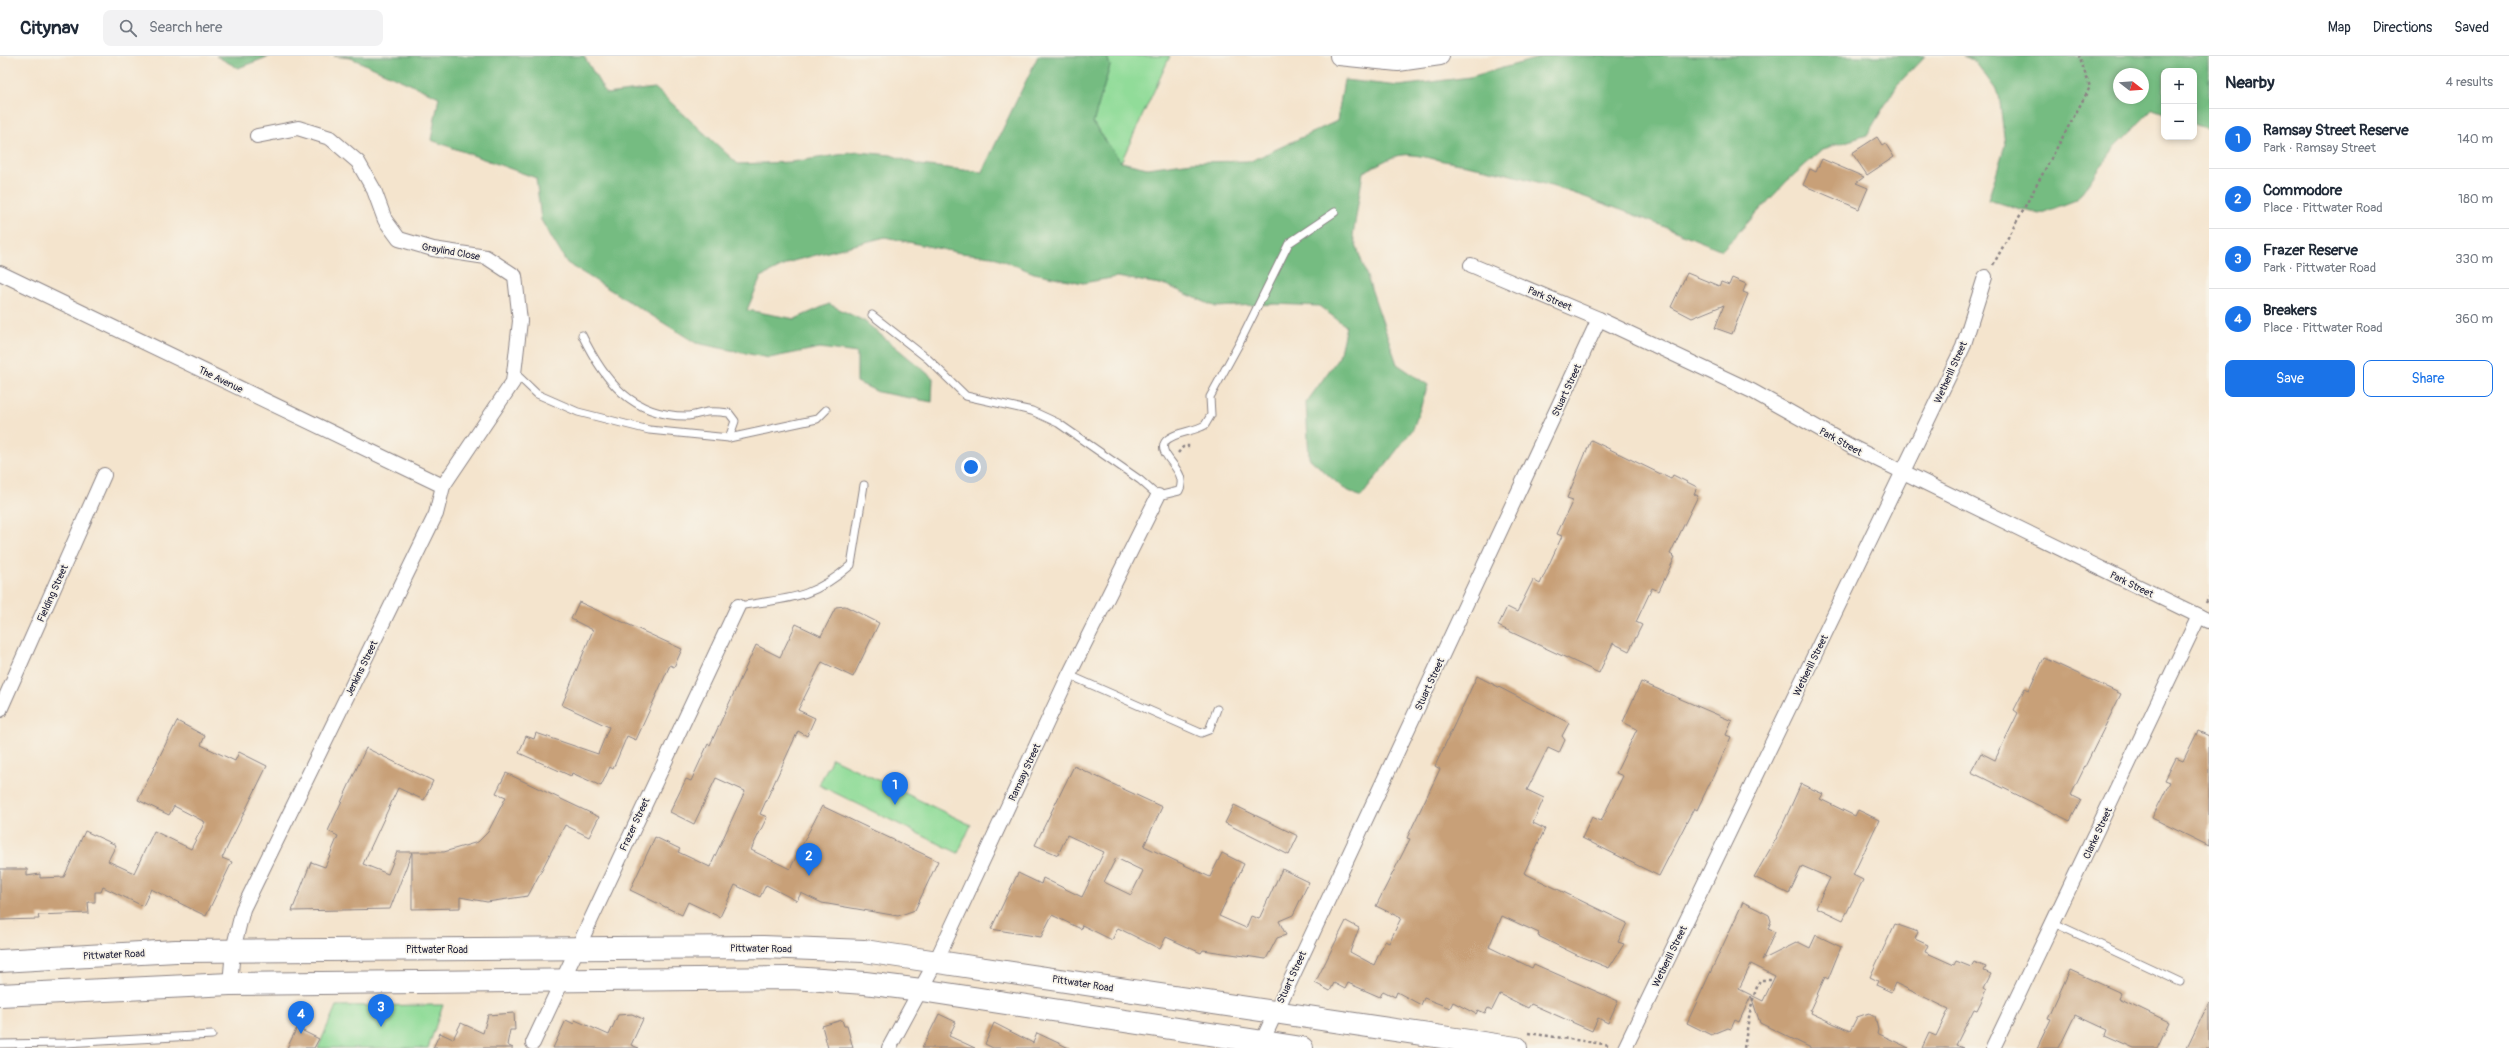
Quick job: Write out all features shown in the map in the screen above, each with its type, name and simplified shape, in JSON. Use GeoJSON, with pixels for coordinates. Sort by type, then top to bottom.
{"type":"FeatureCollection","features":[{"type":"Feature","properties":{"kind":"highway","name":"Pittwater Road"},"geometry":{"type":"LineString","coordinates":[[0,961],[176,951],[233,950],[764,947],[864,951],[1516,1048]]}},
{"type":"Feature","properties":{"kind":"highway"},"geometry":{"type":"LineString","coordinates":[[0,995],[230,984],[792,978],[865,983],[921,990],[1260,1045],[1302,1048]]}},
{"type":"Feature","properties":{"kind":"street"},"geometry":{"type":"LineString","coordinates":[[1339,56],[1398,62],[1440,56]]}},
{"type":"Feature","properties":{"kind":"street","name":"Graylind Close"},"geometry":{"type":"LineString","coordinates":[[257,136],[298,128],[330,138],[358,162],[374,190],[385,220],[400,239],[433,249],[486,257],[515,276],[520,321],[515,368]]}},
{"type":"Feature","properties":{"kind":"street","name":"Park Street"},"geometry":{"type":"LineString","coordinates":[[1471,265],[1600,320],[1752,391],[1852,447],[2204,619]]}},
{"type":"Feature","properties":{"kind":"street","name":"The Avenue"},"geometry":{"type":"LineString","coordinates":[[0,273],[443,486]]}},
{"type":"Feature","properties":{"kind":"street","name":"Wetherill Street"},"geometry":{"type":"LineString","coordinates":[[1625,1048],[1963,347],[1985,277]]}},
{"type":"Feature","properties":{"kind":"street","name":"Stuart Street"},"geometry":{"type":"LineString","coordinates":[[1260,1045],[1600,320]]}},
{"type":"Feature","properties":{"kind":"street","name":"Jenkins Street"},"geometry":{"type":"LineString","coordinates":[[230,984],[233,950],[243,909],[436,514],[443,486],[513,382],[515,368]]}},
{"type":"Feature","properties":{"kind":"street","name":"Fielding Street"},"geometry":{"type":"LineString","coordinates":[[0,710],[104,475]]}},
{"type":"Feature","properties":{"kind":"street","name":"Ramsay Street"},"geometry":{"type":"LineString","coordinates":[[889,1048],[936,961],[1069,675],[1158,496]]}},
{"type":"Feature","properties":{"kind":"street","name":"Frazer Street"},"geometry":{"type":"LineString","coordinates":[[533,1043],[738,606]]}},
{"type":"Feature","properties":{"kind":"street","name":"Clarke Street"},"geometry":{"type":"LineString","coordinates":[[1993,1048],[2204,619]]}},
{"type":"Feature","properties":{"kind":"lane"},"geometry":{"type":"LineString","coordinates":[[872,315],[928,359],[966,396],[1032,412],[1058,423],[1140,480],[1158,496],[1179,491],[1182,485],[1180,475],[1163,450],[1163,445],[1168,438],[1205,425],[1211,415],[1210,397],[1239,344],[1289,243],[1335,212]]}},
{"type":"Feature","properties":{"kind":"lane"},"geometry":{"type":"LineString","coordinates":[[582,335],[596,364],[621,393],[646,409],[686,416],[708,412],[729,413],[734,421],[729,438]]}},
{"type":"Feature","properties":{"kind":"lane"},"geometry":{"type":"LineString","coordinates":[[515,368],[537,394],[578,412],[649,430],[729,438],[817,419],[826,410]]}},
{"type":"Feature","properties":{"kind":"lane"},"geometry":{"type":"LineString","coordinates":[[738,606],[803,596],[832,582],[851,565],[864,485]]}},
{"type":"Feature","properties":{"kind":"lane"},"geometry":{"type":"LineString","coordinates":[[1069,675],[1201,733],[1209,730],[1217,709]]}},
{"type":"Feature","properties":{"kind":"lane"},"geometry":{"type":"LineString","coordinates":[[2054,923],[2180,982]]}},
{"type":"Feature","properties":{"kind":"lane"},"geometry":{"type":"LineString","coordinates":[[0,1044],[64,1043],[212,1035]]}},
{"type":"Feature","properties":{"kind":"path"},"geometry":{"type":"LineString","coordinates":[[1985,277],[2010,236],[2090,87],[2079,56]]}},
{"type":"Feature","properties":{"kind":"path"},"geometry":{"type":"LineString","coordinates":[[1744,1048],[1749,1016],[1757,987],[1760,980],[1773,980]]}},
{"type":"Feature","properties":{"kind":"green space"},"geometry":{"type":"Polygon","coordinates":[[[216,56],[270,56],[238,68],[216,56]]]}},
{"type":"Feature","properties":{"kind":"green space"},"geometry":{"type":"Polygon","coordinates":[[[334,56],[584,56],[606,94],[655,88],[738,164],[791,162],[858,152],[891,155],[919,165],[982,172],[1038,56],[1107,56],[1110,66],[1093,123],[1121,162],[1147,168],[1192,162],[1251,161],[1337,121],[1344,80],[1399,86],[1470,77],[1546,56],[1925,56],[1897,85],[1867,135],[1823,149],[1787,181],[1722,250],[1588,198],[1520,177],[1485,169],[1407,155],[1393,157],[1363,172],[1353,236],[1397,364],[1428,385],[1413,429],[1361,497],[1343,488],[1309,458],[1306,403],[1339,357],[1346,326],[1319,306],[1275,304],[1216,307],[1166,285],[1117,277],[1083,283],[1034,273],[992,256],[960,253],[885,237],[793,261],[761,277],[747,310],[795,319],[829,304],[864,321],[933,378],[932,402],[878,392],[857,382],[857,353],[820,348],[769,358],[696,343],[567,263],[541,220],[536,178],[431,140],[439,97],[351,58],[334,56]]]}},
{"type":"Feature","properties":{"kind":"green space"},"geometry":{"type":"Polygon","coordinates":[[[1107,56],[1170,56],[1121,162],[1093,123],[1110,66],[1107,56]]]}},
{"type":"Feature","properties":{"kind":"green space"},"geometry":{"type":"Polygon","coordinates":[[[1963,56],[2209,56],[2209,130],[2197,125],[2197,68],[2161,68],[2161,112],[2153,109],[2115,147],[2076,200],[2039,214],[1988,200],[2005,145],[1999,94],[1974,60],[1963,56]]]}},
{"type":"Feature","properties":{"kind":"green space"},"geometry":{"type":"Polygon","coordinates":[[[832,758],[971,825],[958,853],[819,785],[832,758]]]}},
{"type":"Feature","properties":{"kind":"green space"},"geometry":{"type":"Polygon","coordinates":[[[443,1005],[428,1048],[318,1048],[336,1006],[443,1005]]]}},
{"type":"Feature","properties":{"kind":"building"},"geometry":{"type":"Polygon","coordinates":[[[1877,137],[1882,145],[1885,143],[1894,157],[1867,175],[1852,153],[1877,137]]]}},
{"type":"Feature","properties":{"kind":"building"},"geometry":{"type":"Polygon","coordinates":[[[1822,159],[1864,177],[1856,183],[1868,188],[1859,209],[1803,185],[1810,169],[1816,172],[1822,159]]]}},
{"type":"Feature","properties":{"kind":"building"},"geometry":{"type":"Polygon","coordinates":[[[1687,273],[1719,286],[1721,282],[1729,285],[1732,278],[1746,284],[1743,292],[1748,294],[1732,334],[1715,328],[1724,305],[1692,318],[1671,307],[1687,273]]]}},
{"type":"Feature","properties":{"kind":"building"},"geometry":{"type":"Polygon","coordinates":[[[1591,440],[1671,479],[1673,475],[1697,487],[1694,494],[1698,496],[1670,554],[1675,557],[1659,591],[1652,588],[1636,622],[1642,625],[1629,651],[1613,643],[1599,673],[1498,626],[1507,607],[1517,612],[1533,580],[1540,584],[1562,536],[1557,534],[1573,500],[1567,498],[1591,440]]]}},
{"type":"Feature","properties":{"kind":"building"},"geometry":{"type":"Polygon","coordinates":[[[579,602],[682,649],[674,667],[670,665],[636,740],[627,736],[613,769],[610,767],[601,786],[572,773],[571,776],[519,753],[526,736],[534,739],[536,733],[598,754],[609,727],[562,705],[593,630],[571,619],[579,602]]]}},
{"type":"Feature","properties":{"kind":"building"},"geometry":{"type":"Polygon","coordinates":[[[845,606],[879,623],[853,677],[822,662],[798,710],[815,718],[807,736],[798,731],[760,814],[767,817],[751,850],[790,869],[822,806],[938,861],[915,910],[898,916],[822,903],[801,893],[797,901],[766,885],[760,897],[735,885],[720,917],[688,902],[682,915],[630,890],[655,837],[680,849],[678,852],[710,867],[745,791],[716,778],[694,824],[670,812],[686,779],[691,781],[708,744],[710,745],[756,645],[780,657],[796,624],[821,636],[836,607],[845,606]]]}},
{"type":"Feature","properties":{"kind":"building"},"geometry":{"type":"Polygon","coordinates":[[[2044,658],[2121,694],[2071,795],[2081,800],[2070,821],[1971,772],[1981,753],[1995,760],[2018,713],[2014,710],[2025,688],[2029,690],[2044,658]]]}},
{"type":"Feature","properties":{"kind":"building"},"geometry":{"type":"Polygon","coordinates":[[[1477,676],[1569,723],[1562,736],[1565,740],[1559,753],[1548,748],[1527,790],[1544,798],[1533,823],[1545,829],[1524,873],[1627,923],[1618,942],[1624,944],[1609,968],[1577,955],[1538,936],[1539,933],[1502,916],[1489,947],[1532,968],[1534,964],[1618,1001],[1608,1023],[1598,1018],[1592,1031],[1531,1004],[1528,1008],[1500,994],[1492,1010],[1488,1008],[1485,1013],[1478,1010],[1476,1014],[1453,1002],[1450,1008],[1424,998],[1421,1005],[1397,992],[1395,997],[1383,991],[1380,997],[1348,983],[1345,989],[1334,983],[1330,991],[1315,983],[1346,921],[1359,928],[1350,952],[1374,965],[1385,941],[1389,943],[1401,918],[1376,906],[1410,839],[1407,838],[1440,769],[1435,766],[1477,676]]]}},
{"type":"Feature","properties":{"kind":"building"},"geometry":{"type":"Polygon","coordinates":[[[1641,682],[1732,721],[1726,735],[1731,737],[1717,768],[1697,810],[1694,808],[1659,876],[1582,838],[1592,817],[1601,821],[1623,776],[1616,773],[1637,729],[1623,722],[1641,682]]]}},
{"type":"Feature","properties":{"kind":"building"},"geometry":{"type":"Polygon","coordinates":[[[177,721],[205,736],[201,745],[235,761],[239,752],[267,766],[222,858],[232,862],[206,916],[151,889],[143,906],[103,887],[101,892],[95,892],[95,902],[88,902],[89,913],[38,915],[39,919],[0,920],[0,869],[27,869],[27,876],[40,874],[40,878],[64,877],[85,831],[116,845],[108,861],[134,873],[154,831],[191,849],[205,822],[174,806],[169,815],[138,800],[177,721]]]}},
{"type":"Feature","properties":{"kind":"building"},"geometry":{"type":"Polygon","coordinates":[[[2198,731],[2209,736],[2209,846],[2152,818],[2170,782],[2165,780],[2176,758],[2183,761],[2198,731]]]}},
{"type":"Feature","properties":{"kind":"building"},"geometry":{"type":"Polygon","coordinates":[[[366,748],[433,781],[424,800],[398,788],[363,864],[388,874],[397,852],[412,852],[390,909],[292,911],[311,862],[325,867],[338,836],[328,831],[366,748]]]}},
{"type":"Feature","properties":{"kind":"building"},"geometry":{"type":"Polygon","coordinates":[[[1074,766],[1162,807],[1144,846],[1210,877],[1222,853],[1244,864],[1219,916],[1246,928],[1251,916],[1259,919],[1282,869],[1309,882],[1293,915],[1279,921],[1286,935],[1277,938],[1266,959],[1203,950],[1201,953],[1166,937],[1160,949],[1118,928],[1112,940],[1082,925],[1081,929],[1052,915],[1041,937],[991,929],[1018,873],[1041,884],[1043,878],[1082,897],[1104,852],[1067,835],[1058,855],[1035,845],[1074,766]],[[1116,858],[1104,882],[1131,895],[1143,871],[1116,858]]]}},
{"type":"Feature","properties":{"kind":"building"},"geometry":{"type":"Polygon","coordinates":[[[506,773],[599,817],[589,837],[565,825],[528,896],[487,902],[460,897],[460,908],[412,909],[412,852],[444,852],[478,842],[488,832],[506,797],[496,793],[506,773]]]}},
{"type":"Feature","properties":{"kind":"building"},"geometry":{"type":"Polygon","coordinates":[[[1801,784],[1823,794],[1820,799],[1855,816],[1858,810],[1879,820],[1853,875],[1863,880],[1843,920],[1816,907],[1830,878],[1802,866],[1789,894],[1754,877],[1776,839],[1801,784]]]}},
{"type":"Feature","properties":{"kind":"building"},"geometry":{"type":"Polygon","coordinates":[[[1234,805],[1298,836],[1289,855],[1225,823],[1234,805]]]}},
{"type":"Feature","properties":{"kind":"building"},"geometry":{"type":"Polygon","coordinates":[[[1743,902],[1769,915],[1771,921],[1768,929],[1775,932],[1762,960],[1798,942],[1810,948],[1816,935],[1841,947],[1828,979],[1825,977],[1810,1010],[1812,1010],[1811,1013],[1850,1031],[1857,1017],[1869,1013],[1875,1016],[1878,1029],[1877,1033],[1909,1048],[1811,1048],[1760,1023],[1751,996],[1739,1022],[1735,1020],[1731,1029],[1728,1028],[1711,1035],[1687,1023],[1743,902]],[[1751,964],[1739,989],[1763,1001],[1775,976],[1751,964]]]}},
{"type":"Feature","properties":{"kind":"building"},"geometry":{"type":"Polygon","coordinates":[[[1895,924],[1918,932],[1915,939],[1928,945],[1925,952],[1954,965],[1956,961],[1971,967],[1974,962],[1986,967],[1984,971],[1991,974],[1984,988],[1987,990],[1977,1010],[1974,1009],[1956,1045],[1963,1048],[1922,1048],[1929,1033],[1936,1036],[1949,1009],[1895,983],[1891,992],[1876,985],[1878,981],[1870,977],[1895,924]]]}},
{"type":"Feature","properties":{"kind":"building"},"geometry":{"type":"Polygon","coordinates":[[[2070,970],[2121,993],[2119,998],[2169,1022],[2157,1048],[2134,1048],[2105,1035],[2107,1030],[2075,1015],[2059,1048],[2037,1048],[2051,1019],[2048,1018],[2070,970]]]}},
{"type":"Feature","properties":{"kind":"building"},"geometry":{"type":"Polygon","coordinates":[[[2209,1002],[2209,1048],[2187,1048],[2209,1002]]]}},
{"type":"Feature","properties":{"kind":"building"},"geometry":{"type":"Polygon","coordinates":[[[514,1013],[515,1030],[510,1030],[507,1045],[513,1048],[433,1048],[440,1033],[453,1039],[461,1023],[483,1033],[488,1015],[514,1013]]]}},
{"type":"Feature","properties":{"kind":"building"},"geometry":{"type":"Polygon","coordinates":[[[632,1014],[643,1019],[631,1045],[639,1048],[553,1048],[566,1020],[574,1024],[575,1020],[609,1035],[618,1015],[632,1014]]]}},
{"type":"Feature","properties":{"kind":"building"},"geometry":{"type":"Polygon","coordinates":[[[939,1014],[956,1022],[949,1036],[975,1048],[922,1048],[939,1014]]]}},
{"type":"Feature","properties":{"kind":"building"},"geometry":{"type":"Polygon","coordinates":[[[842,1020],[844,1026],[847,1026],[853,1048],[828,1048],[822,1026],[842,1020]]]}},
{"type":"Feature","properties":{"kind":"building"},"geometry":{"type":"Polygon","coordinates":[[[994,1023],[1033,1043],[1037,1033],[1069,1048],[993,1048],[985,1044],[994,1023]]]}},
{"type":"Feature","properties":{"kind":"building"},"geometry":{"type":"Polygon","coordinates":[[[297,1028],[319,1039],[314,1048],[287,1048],[297,1028]]]}},
{"type":"Feature","properties":{"kind":"place","name":"Ramsay Street Reserve"},"geometry":{"type":"Point","coordinates":[895,805]}},
{"type":"Feature","properties":{"kind":"place","name":"Commodore"},"geometry":{"type":"Point","coordinates":[809,876]}},
{"type":"Feature","properties":{"kind":"place","name":"Frazer Reserve"},"geometry":{"type":"Point","coordinates":[381,1027]}},
{"type":"Feature","properties":{"kind":"place","name":"Breakers"},"geometry":{"type":"Point","coordinates":[301,1034]}}]}
